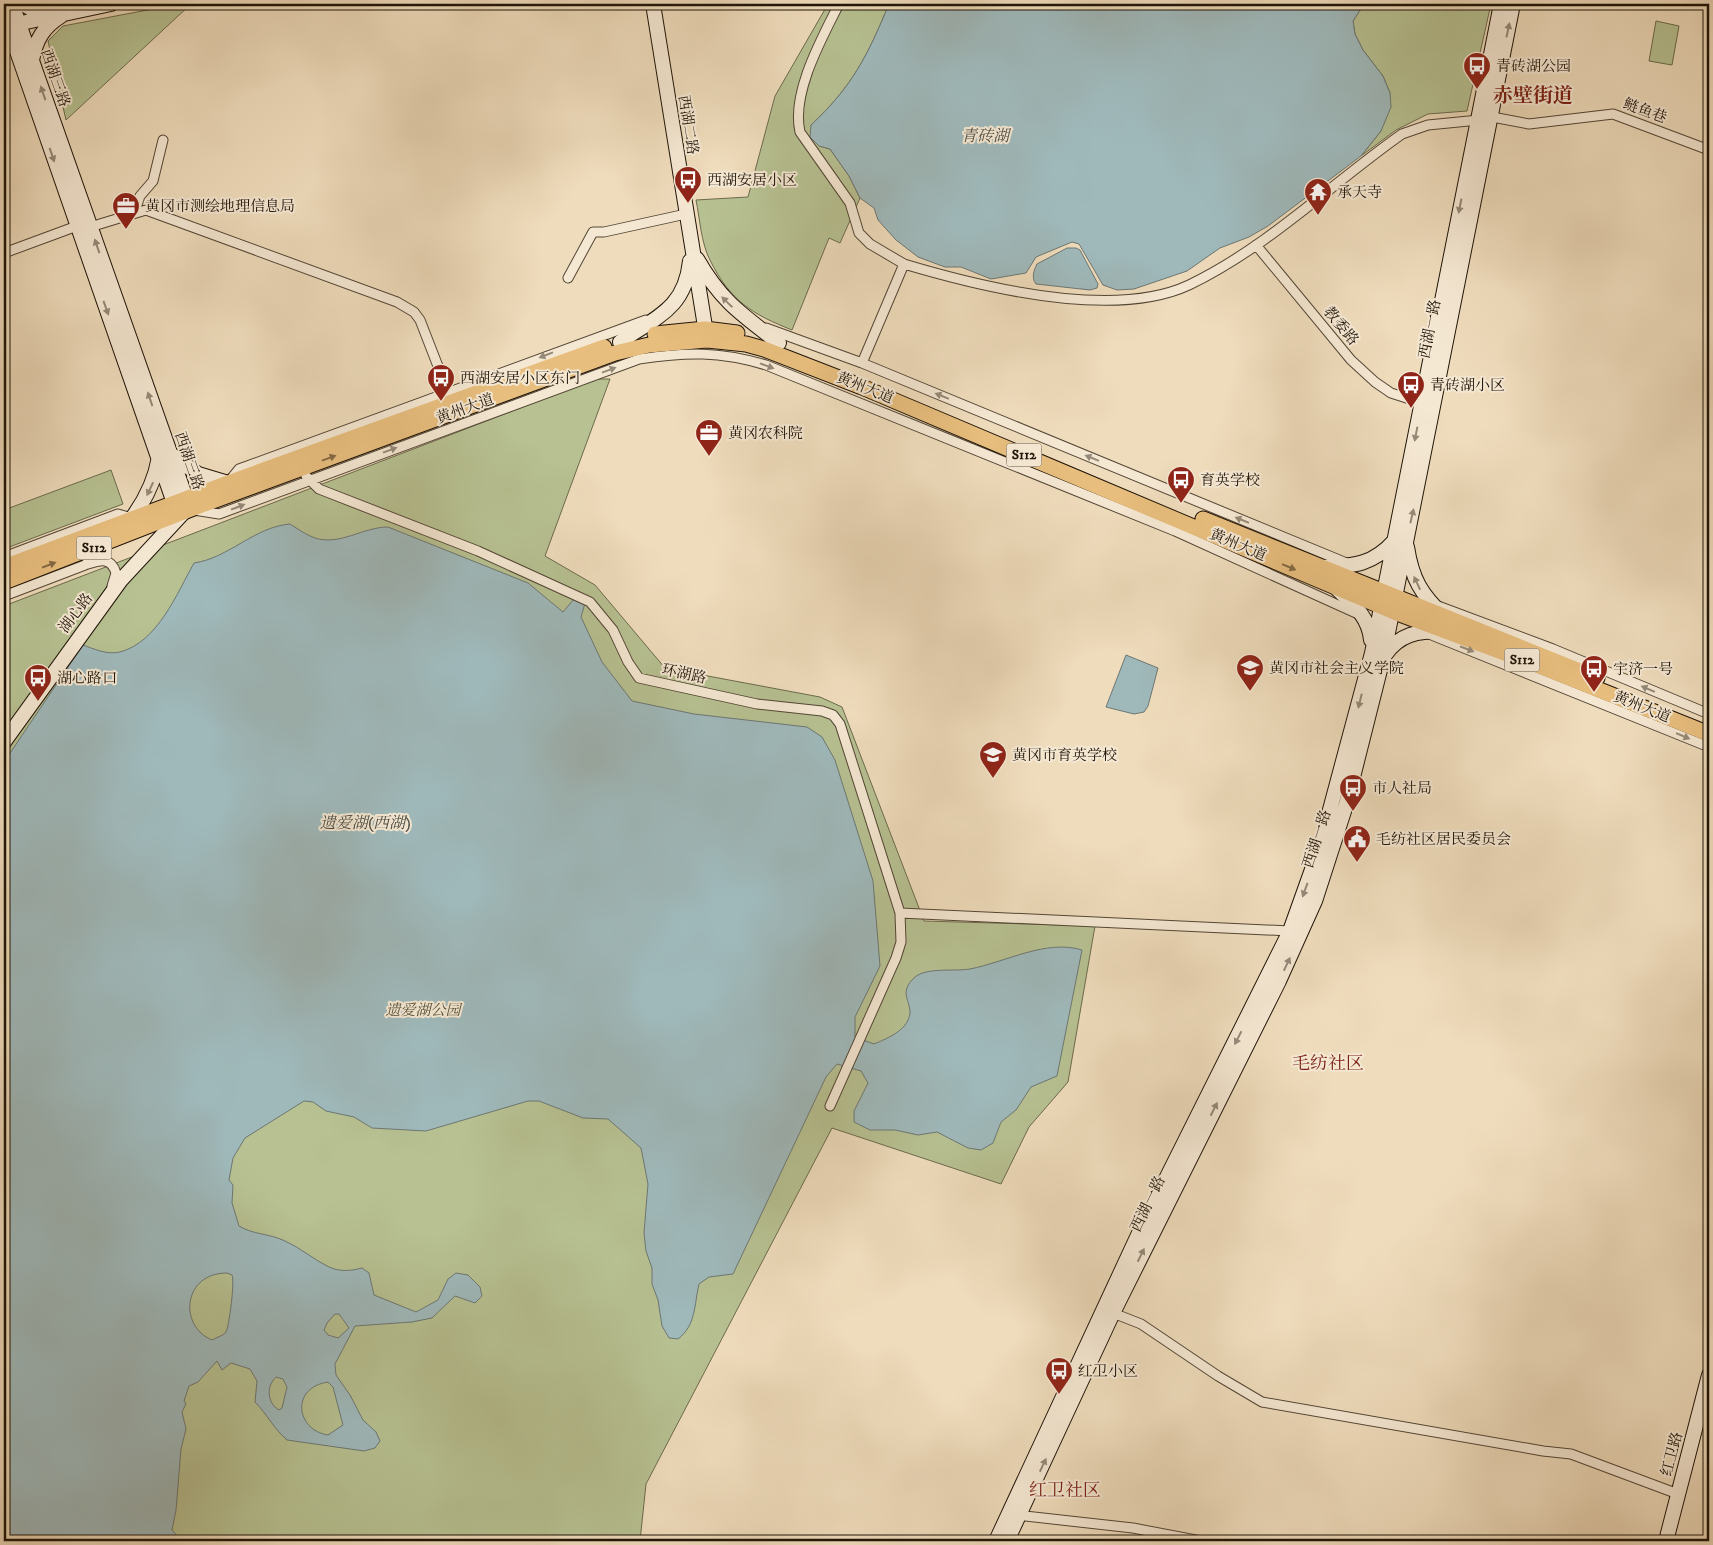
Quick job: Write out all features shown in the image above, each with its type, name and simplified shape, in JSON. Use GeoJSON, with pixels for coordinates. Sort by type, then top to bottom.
{"type":"FeatureCollection","features":[{"type":"Feature","properties":{"kind":"main road","name":"西湖三路"},"geometry":{"type":"LineString","coordinates":[[12,4],[9,23],[26,62],[83,227],[184,505]]}},
{"type":"Feature","properties":{"kind":"main road"},"geometry":{"type":"LineString","coordinates":[[23,4],[33,10],[47,14],[66,13]]}},
{"type":"Feature","properties":{"kind":"main road"},"geometry":{"type":"LineString","coordinates":[[9,23],[111,4]]}},
{"type":"Feature","properties":{"kind":"main road","name":"西湖二路"},"geometry":{"type":"LineString","coordinates":[[653,4],[706,334]]}},
{"type":"Feature","properties":{"kind":"main road","name":"西湖一路"},"geometry":{"type":"LineString","coordinates":[[996,1541],[1014,1514],[1299,940],[1346,805],[1401,539],[1483,117],[1500,4]]}},
{"type":"Feature","properties":{"kind":"main road","name":"西湖一路"},"geometry":{"type":"LineString","coordinates":[[1401,539],[1422,403],[1483,117],[1513,4]]}},
{"type":"Feature","properties":{"kind":"main road"},"geometry":{"type":"LineString","coordinates":[[4,45],[26,62],[43,31],[52,21],[66,13]]}},
{"type":"Feature","properties":{"kind":"main road"},"geometry":{"type":"LineString","coordinates":[[620,342],[675,303],[683,292],[688,277],[692,248]]}},
{"type":"Feature","properties":{"kind":"main road"},"geometry":{"type":"LineString","coordinates":[[692,248],[714,288],[727,303],[779,343]]}},
{"type":"Feature","properties":{"kind":"main road","name":"黄州大道"},"geometry":{"type":"LineString","coordinates":[[4,582],[108,542],[228,483],[302,469],[620,342],[654,334],[747,334],[779,343],[1321,567],[1388,602],[1709,724]]}},
{"type":"Feature","properties":{"kind":"main road","name":"黄州大道"},"geometry":{"type":"LineString","coordinates":[[4,567],[132,518],[184,505],[302,469],[615,353],[706,334],[746,344],[789,358],[1335,587],[1388,602]]}},
{"type":"Feature","properties":{"kind":"main road"},"geometry":{"type":"LineString","coordinates":[[132,518],[149,492],[164,454],[198,474],[228,483]]}},
{"type":"Feature","properties":{"kind":"main road","name":"湖心路"},"geometry":{"type":"LineString","coordinates":[[4,742],[102,605],[184,505]]}},
{"type":"Feature","properties":{"kind":"main road"},"geometry":{"type":"LineString","coordinates":[[1321,567],[1352,565],[1374,559],[1401,539],[1415,581],[1445,625],[1398,640],[1377,656],[1370,629],[1363,616],[1335,587]]}},
{"type":"Feature","properties":{"kind":"main road","name":"黄州大道"},"geometry":{"type":"LineString","coordinates":[[1445,625],[1542,667],[1709,734]]}},
{"type":"Feature","properties":{"kind":"main road","name":"西湖一路"},"geometry":{"type":"LineString","coordinates":[[1008,1541],[1014,1514],[1140,1233],[1290,931],[1323,838],[1377,656]]}},
{"type":"Feature","properties":{"kind":"main road","name":"红卫路"},"geometry":{"type":"LineString","coordinates":[[1666,1541],[1709,1381]]}},
{"type":"Feature","properties":{"kind":"street","name":"鲢鱼巷"},"geometry":{"type":"LineString","coordinates":[[839,4],[823,36],[799,102],[798,122],[800,132],[850,203],[859,233],[870,244],[904,264],[980,284],[1104,302],[1145,297],[1188,285],[1256,245],[1402,134],[1428,125],[1483,117],[1529,124],[1613,114],[1709,150]]}},
{"type":"Feature","properties":{"kind":"street"},"geometry":{"type":"LineString","coordinates":[[135,211],[140,196],[153,181],[163,140]]}},
{"type":"Feature","properties":{"kind":"street"},"geometry":{"type":"LineString","coordinates":[[4,253],[135,211],[146,210],[397,302],[414,312],[420,320],[448,392]]}},
{"type":"Feature","properties":{"kind":"street"},"geometry":{"type":"LineString","coordinates":[[568,278],[593,232],[604,232],[686,214]]}},
{"type":"Feature","properties":{"kind":"street","name":"教委路"},"geometry":{"type":"LineString","coordinates":[[1256,245],[1351,360],[1392,393],[1422,403]]}},
{"type":"Feature","properties":{"kind":"street"},"geometry":{"type":"LineString","coordinates":[[862,363],[904,264]]}},
{"type":"Feature","properties":{"kind":"street"},"geometry":{"type":"LineString","coordinates":[[228,483],[240,469],[658,316]]}},
{"type":"Feature","properties":{"kind":"street"},"geometry":{"type":"LineString","coordinates":[[754,324],[862,363],[1352,565]]}},
{"type":"Feature","properties":{"kind":"street"},"geometry":{"type":"LineString","coordinates":[[302,469],[639,359],[667,355],[720,354],[766,365],[1175,531],[1363,616]]}},
{"type":"Feature","properties":{"kind":"street","name":"环湖路"},"geometry":{"type":"LineString","coordinates":[[302,469],[319,489],[478,551],[590,602],[613,630],[628,662],[639,678],[757,704],[822,711],[833,715],[840,724],[900,913],[901,942],[896,958],[830,1106]]}},
{"type":"Feature","properties":{"kind":"street"},"geometry":{"type":"LineString","coordinates":[[4,557],[118,514],[132,518]]}},
{"type":"Feature","properties":{"kind":"street"},"geometry":{"type":"LineString","coordinates":[[85,565],[108,542]]}},
{"type":"Feature","properties":{"kind":"street"},"geometry":{"type":"LineString","coordinates":[[4,596],[103,560],[112,563],[116,570],[116,578],[102,605]]}},
{"type":"Feature","properties":{"kind":"street"},"geometry":{"type":"LineString","coordinates":[[1431,604],[1553,649],[1709,714]]}},
{"type":"Feature","properties":{"kind":"street"},"geometry":{"type":"LineString","coordinates":[[1422,631],[1709,747]]}},
{"type":"Feature","properties":{"kind":"street"},"geometry":{"type":"LineString","coordinates":[[900,913],[1290,931]]}},
{"type":"Feature","properties":{"kind":"street"},"geometry":{"type":"LineString","coordinates":[[1113,1313],[1141,1324],[1218,1376],[1262,1402],[1543,1451],[1571,1454],[1678,1494]]}},
{"type":"Feature","properties":{"kind":"street"},"geometry":{"type":"LineString","coordinates":[[1014,1514],[1133,1528],[1201,1541]]}},
{"type":"Feature","properties":{"kind":"green space"},"geometry":{"type":"Polygon","coordinates":[[[179,4],[191,4],[66,120],[48,41],[63,26],[179,4]]]}},
{"type":"Feature","properties":{"kind":"green space"},"geometry":{"type":"Polygon","coordinates":[[[828,4],[889,4],[874,39],[858,69],[838,97],[811,125],[819,146],[830,149],[849,176],[860,198],[840,243],[829,238],[792,330],[754,312],[734,296],[726,286],[707,253],[696,200],[748,197],[775,96],[828,4]]]}},
{"type":"Feature","properties":{"kind":"green space"},"geometry":{"type":"Polygon","coordinates":[[[1364,4],[1491,4],[1467,111],[1428,114],[1396,130],[1361,156],[1381,131],[1390,93],[1383,76],[1363,50],[1355,34],[1353,21],[1364,4]]]}},
{"type":"Feature","properties":{"kind":"green space"},"geometry":{"type":"Polygon","coordinates":[[[1656,21],[1679,26],[1672,65],[1649,61],[1656,21]]]}},
{"type":"Feature","properties":{"kind":"green space","name":"遗爱湖(西湖)"},"geometry":{"type":"Polygon","coordinates":[[[596,379],[610,379],[545,556],[595,585],[665,668],[820,697],[842,707],[924,921],[1095,926],[1068,1082],[1029,1127],[1001,1184],[832,1128],[646,1484],[640,1541],[4,1541],[4,606],[596,379]]]}},
{"type":"Feature","properties":{"kind":"green space"},"geometry":{"type":"Polygon","coordinates":[[[111,470],[123,504],[4,549],[4,510],[111,470]]]}},
{"type":"Feature","properties":{"kind":"water","name":"青砖湖"},"geometry":{"type":"Polygon","coordinates":[[[889,4],[1364,4],[1353,21],[1355,34],[1363,50],[1383,76],[1390,93],[1391,107],[1381,131],[1361,156],[1268,226],[1249,237],[1220,248],[1187,271],[1134,289],[1117,290],[1103,285],[1079,244],[1072,242],[1036,257],[1026,273],[991,279],[961,267],[945,267],[918,257],[896,240],[878,220],[874,208],[860,198],[849,176],[830,149],[819,146],[810,137],[811,125],[838,97],[858,69],[874,39],[889,4]]]}},
{"type":"Feature","properties":{"kind":"water"},"geometry":{"type":"Polygon","coordinates":[[[1067,248],[1080,250],[1098,284],[1097,288],[1090,290],[1036,284],[1034,282],[1034,271],[1037,264],[1067,248]]]}},
{"type":"Feature","properties":{"kind":"water","name":"遗爱湖(西湖)"},"geometry":{"type":"Polygon","coordinates":[[[290,524],[308,535],[324,540],[333,540],[388,527],[528,583],[563,612],[574,599],[585,603],[581,617],[602,662],[632,701],[694,714],[807,727],[822,737],[835,760],[873,881],[880,966],[855,1017],[855,1037],[874,1044],[902,1028],[909,1018],[910,1012],[906,997],[908,985],[923,973],[939,970],[970,969],[1040,949],[1068,947],[1082,950],[1057,1076],[1031,1087],[1016,1110],[1001,1122],[993,1143],[981,1150],[968,1148],[937,1132],[918,1135],[895,1130],[870,1130],[854,1122],[854,1111],[868,1083],[861,1071],[837,1064],[826,1077],[733,1274],[709,1277],[699,1284],[691,1321],[684,1334],[678,1339],[669,1338],[662,1326],[658,1300],[652,1284],[652,1268],[646,1251],[644,1233],[648,1184],[641,1148],[608,1119],[583,1118],[539,1101],[528,1101],[426,1131],[372,1128],[354,1117],[326,1111],[313,1102],[304,1101],[245,1138],[233,1158],[229,1180],[233,1185],[232,1203],[239,1226],[285,1241],[333,1269],[354,1270],[362,1268],[369,1273],[374,1295],[416,1312],[438,1300],[448,1279],[456,1273],[468,1275],[480,1287],[482,1296],[475,1303],[455,1296],[432,1318],[412,1322],[355,1326],[335,1364],[336,1375],[350,1395],[363,1420],[376,1432],[380,1441],[375,1448],[364,1451],[287,1440],[255,1402],[257,1381],[250,1369],[231,1363],[222,1370],[217,1361],[198,1382],[189,1386],[184,1401],[186,1404],[182,1412],[186,1429],[181,1449],[176,1510],[172,1530],[182,1541],[4,1541],[4,762],[83,645],[110,653],[120,652],[133,647],[156,627],[165,615],[194,563],[219,555],[253,536],[277,526],[290,524]],[[227,1273],[212,1275],[201,1282],[194,1291],[190,1301],[190,1313],[194,1324],[201,1333],[212,1340],[226,1332],[233,1279],[232,1275],[227,1273]],[[335,1314],[324,1330],[328,1335],[338,1338],[349,1328],[339,1314],[335,1314]],[[276,1377],[269,1390],[270,1399],[279,1410],[282,1408],[287,1387],[283,1379],[276,1377]],[[328,1382],[316,1386],[307,1392],[303,1400],[304,1418],[317,1432],[328,1435],[343,1425],[333,1387],[328,1382]]]}},
{"type":"Feature","properties":{"kind":"water"},"geometry":{"type":"Polygon","coordinates":[[[1126,655],[1158,668],[1148,706],[1144,712],[1134,714],[1106,707],[1126,655]]]}},
{"type":"Feature","properties":{"kind":"place","name":"青砖湖公园"},"geometry":{"type":"Point","coordinates":[1477,90]}},
{"type":"Feature","properties":{"kind":"place","name":"西湖安居小区"},"geometry":{"type":"Point","coordinates":[688,204]}},
{"type":"Feature","properties":{"kind":"place","name":"承天寺"},"geometry":{"type":"Point","coordinates":[1318,216]}},
{"type":"Feature","properties":{"kind":"place","name":"黄冈市测绘地理信息局"},"geometry":{"type":"Point","coordinates":[126,230]}},
{"type":"Feature","properties":{"kind":"place","name":"西湖安居小区东门"},"geometry":{"type":"Point","coordinates":[441,402]}},
{"type":"Feature","properties":{"kind":"place","name":"青砖湖小区"},"geometry":{"type":"Point","coordinates":[1411,409]}},
{"type":"Feature","properties":{"kind":"place","name":"黄冈农科院"},"geometry":{"type":"Point","coordinates":[709,457]}},
{"type":"Feature","properties":{"kind":"place","name":"育英学校"},"geometry":{"type":"Point","coordinates":[1181,504]}},
{"type":"Feature","properties":{"kind":"place","name":"黄冈市社会主义学院"},"geometry":{"type":"Point","coordinates":[1250,692]}},
{"type":"Feature","properties":{"kind":"place","name":"宇济一号"},"geometry":{"type":"Point","coordinates":[1594,693]}},
{"type":"Feature","properties":{"kind":"place","name":"湖心路口"},"geometry":{"type":"Point","coordinates":[38,702]}},
{"type":"Feature","properties":{"kind":"place","name":"黄冈市育英学校"},"geometry":{"type":"Point","coordinates":[993,779]}},
{"type":"Feature","properties":{"kind":"place","name":"市人社局"},"geometry":{"type":"Point","coordinates":[1353,812]}},
{"type":"Feature","properties":{"kind":"place","name":"毛纺社区居民委员会"},"geometry":{"type":"Point","coordinates":[1357,863]}},
{"type":"Feature","properties":{"kind":"place","name":"红卫小区"},"geometry":{"type":"Point","coordinates":[1059,1395]}},
{"type":"Feature","properties":{"kind":"district","name":"赤壁街道"},"geometry":{"type":"Point","coordinates":[1533,96]}},
{"type":"Feature","properties":{"kind":"district","name":"毛纺社区"},"geometry":{"type":"Point","coordinates":[1328,1064]}},
{"type":"Feature","properties":{"kind":"district","name":"红卫社区"},"geometry":{"type":"Point","coordinates":[1065,1491]}},
{"type":"Feature","properties":{"kind":"park label","name":"遗爱湖公园"},"geometry":{"type":"Point","coordinates":[423,1010]}}]}
